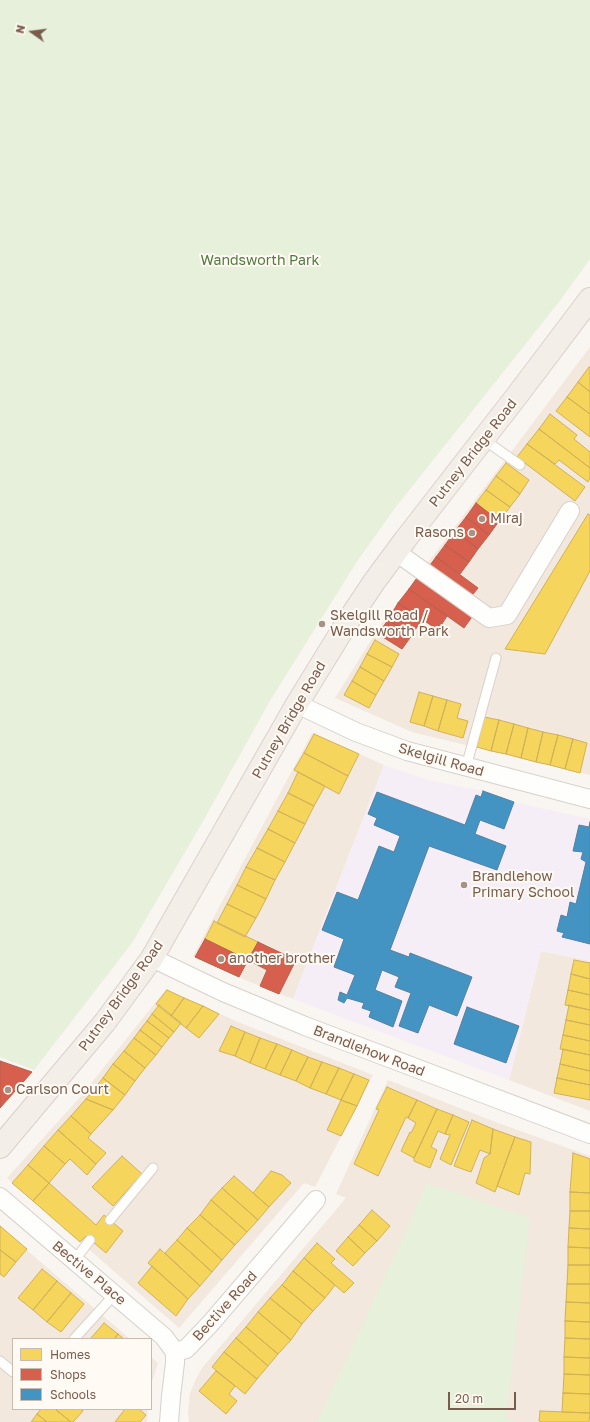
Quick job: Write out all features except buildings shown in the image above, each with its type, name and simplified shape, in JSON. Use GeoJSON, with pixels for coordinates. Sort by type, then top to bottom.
{"type":"FeatureCollection","features":[{"type":"Feature","properties":{"kind":"main road","name":"Putney Bridge Road"},"geometry":{"type":"LineString","coordinates":[[0,1147],[105,1022],[152,958],[297,704],[348,621],[396,552],[590,299]]}},
{"type":"Feature","properties":{"kind":"street"},"geometry":{"type":"LineString","coordinates":[[396,552],[489,618],[507,615],[570,511]]}},
{"type":"Feature","properties":{"kind":"street","name":"Skelgill Road"},"geometry":{"type":"LineString","coordinates":[[297,704],[356,732],[407,751],[466,768],[590,799]]}},
{"type":"Feature","properties":{"kind":"street","name":"Brandlehow Road"},"geometry":{"type":"LineString","coordinates":[[152,958],[223,992],[305,1026],[590,1134]]}},
{"type":"Feature","properties":{"kind":"street","name":"Bective Place"},"geometry":{"type":"LineString","coordinates":[[0,1197],[164,1338],[175,1352]]}},
{"type":"Feature","properties":{"kind":"street","name":"Bective Road"},"geometry":{"type":"LineString","coordinates":[[175,1352],[186,1349],[210,1324],[316,1200]]}},
{"type":"Feature","properties":{"kind":"street"},"geometry":{"type":"LineString","coordinates":[[169,1422],[176,1364],[175,1352]]}},
{"type":"Feature","properties":{"kind":"lane"},"geometry":{"type":"LineString","coordinates":[[483,439],[520,465]]}},
{"type":"Feature","properties":{"kind":"lane"},"geometry":{"type":"LineString","coordinates":[[466,768],[496,658]]}},
{"type":"Feature","properties":{"kind":"lane"},"geometry":{"type":"LineString","coordinates":[[110,1220],[153,1168]]}},
{"type":"Feature","properties":{"kind":"lane"},"geometry":{"type":"LineString","coordinates":[[74,1261],[90,1240]]}},
{"type":"Feature","properties":{"kind":"lane"},"geometry":{"type":"LineString","coordinates":[[75,1338],[114,1295]]}},
{"type":"Feature","properties":{"kind":"lane"},"geometry":{"type":"LineString","coordinates":[[0,1361],[12,1371]]}},
{"type":"Feature","properties":{"kind":"shaded area"},"geometry":{"type":"Polygon","coordinates":[[[590,347],[590,775],[412,732],[335,698],[378,629],[590,347]]]}},
{"type":"Feature","properties":{"kind":"shaded area"},"geometry":{"type":"Polygon","coordinates":[[[312,733],[384,765],[293,999],[245,980],[193,956],[312,733]]]}},
{"type":"Feature","properties":{"kind":"shaded area","name":"Brandlehow Primary School"},"geometry":{"type":"Polygon","coordinates":[[[384,765],[429,780],[483,791],[514,802],[590,819],[590,961],[541,951],[509,1080],[293,999],[384,765]]]}},
{"type":"Feature","properties":{"kind":"shaded area"},"geometry":{"type":"Polygon","coordinates":[[[541,951],[590,961],[590,1111],[509,1080],[541,951]]]}},
{"type":"Feature","properties":{"kind":"shaded area"},"geometry":{"type":"Polygon","coordinates":[[[166,989],[238,1022],[373,1075],[315,1187],[304,1183],[179,1328],[7,1178],[82,1095],[166,989]]]}},
{"type":"Feature","properties":{"kind":"shaded area"},"geometry":{"type":"Polygon","coordinates":[[[388,1080],[498,1123],[590,1156],[590,1422],[189,1422],[188,1413],[190,1393],[202,1368],[346,1198],[336,1194],[388,1080]]]}},
{"type":"Feature","properties":{"kind":"shaded area"},"geometry":{"type":"Polygon","coordinates":[[[0,1227],[129,1338],[12,1338],[12,1410],[148,1410],[147,1422],[0,1422],[0,1227]]]}},
{"type":"Feature","properties":{"kind":"shaded area"},"geometry":{"type":"Polygon","coordinates":[[[152,1358],[158,1363],[152,1382],[152,1358]]]}},
{"type":"Feature","properties":{"kind":"green space","name":"Wandsworth Park"},"geometry":{"type":"Polygon","coordinates":[[[0,0],[590,0],[590,259],[559,302],[395,508],[356,563],[271,699],[202,823],[132,943],[34,1070],[0,1057],[0,0]]]}},
{"type":"Feature","properties":{"kind":"green space"},"geometry":{"type":"Polygon","coordinates":[[[426,1183],[530,1218],[506,1419],[518,1422],[317,1422],[410,1222],[426,1183]]]}},
{"type":"Feature","properties":{"kind":"place","name":"Miraj"},"geometry":{"type":"Point","coordinates":[482,519]}},
{"type":"Feature","properties":{"kind":"place","name":"Rasons"},"geometry":{"type":"Point","coordinates":[472,533]}},
{"type":"Feature","properties":{"kind":"place","name":"Skelgill Road / Wandsworth Park"},"geometry":{"type":"Point","coordinates":[322,624]}},
{"type":"Feature","properties":{"kind":"place","name":"Brandlehow Primary School"},"geometry":{"type":"Point","coordinates":[464,885]}},
{"type":"Feature","properties":{"kind":"place","name":"another brother"},"geometry":{"type":"Point","coordinates":[221,959]}},
{"type":"Feature","properties":{"kind":"place","name":"Carlson Court"},"geometry":{"type":"Point","coordinates":[8,1090]}}]}
